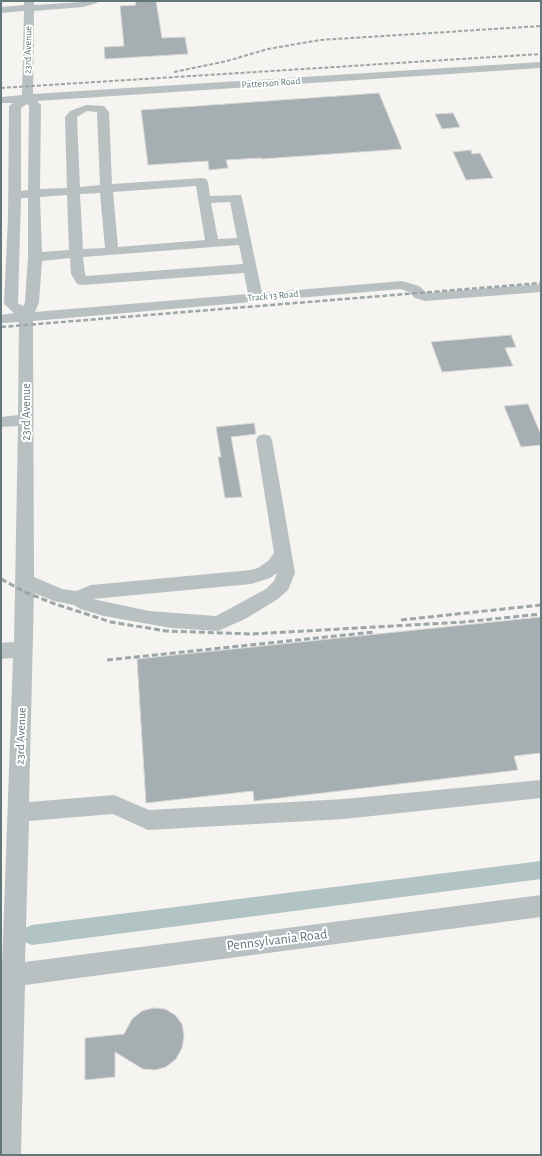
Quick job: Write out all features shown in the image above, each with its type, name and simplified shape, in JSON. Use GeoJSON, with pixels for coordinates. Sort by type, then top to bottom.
{"type":"FeatureCollection","features":[{"type":"Feature","properties":{"kind":"street"},"geometry":{"type":"LineString","coordinates":[[1,10],[29,5],[83,4],[93,1]]}},
{"type":"Feature","properties":{"kind":"street","name":"23rd Avenue"},"geometry":{"type":"LineString","coordinates":[[8,1155],[24,649],[26,316],[32,302],[35,257],[35,105],[28,99],[29,5]]}},
{"type":"Feature","properties":{"kind":"street","name":"Patterson Road"},"geometry":{"type":"LineString","coordinates":[[1,100],[541,65]]}},
{"type":"Feature","properties":{"kind":"street"},"geometry":{"type":"LineString","coordinates":[[26,316],[11,304],[15,218],[15,106],[28,99]]}},
{"type":"Feature","properties":{"kind":"street"},"geometry":{"type":"LineString","coordinates":[[112,251],[106,189],[103,112],[100,108],[95,107],[80,110],[74,113],[71,117],[76,254],[78,274],[82,281],[250,268]]}},
{"type":"Feature","properties":{"kind":"street"},"geometry":{"type":"LineString","coordinates":[[14,196],[202,182],[212,243]]}},
{"type":"Feature","properties":{"kind":"street"},"geometry":{"type":"LineString","coordinates":[[204,200],[236,198],[256,297]]}},
{"type":"Feature","properties":{"kind":"street"},"geometry":{"type":"LineString","coordinates":[[35,257],[245,241]]}},
{"type":"Feature","properties":{"kind":"street","name":"Track 13 Road"},"geometry":{"type":"LineString","coordinates":[[1,319],[402,285],[414,289],[420,295],[425,297],[541,288]]}},
{"type":"Feature","properties":{"kind":"street"},"geometry":{"type":"LineString","coordinates":[[1,422],[26,420]]}},
{"type":"Feature","properties":{"kind":"street"},"geometry":{"type":"LineString","coordinates":[[25,581],[60,596],[78,598],[86,604],[128,614],[171,621],[218,624],[272,594],[282,585],[286,572],[264,440]]}},
{"type":"Feature","properties":{"kind":"street"},"geometry":{"type":"LineString","coordinates":[[78,598],[91,592],[251,577],[264,574],[274,566],[283,554]]}},
{"type":"Feature","properties":{"kind":"street"},"geometry":{"type":"LineString","coordinates":[[1,651],[24,649]]}},
{"type":"Feature","properties":{"kind":"street"},"geometry":{"type":"LineString","coordinates":[[19,812],[114,804],[148,820],[344,809],[541,789]]}},
{"type":"Feature","properties":{"kind":"street","name":"Pennsylvania Road"},"geometry":{"type":"LineString","coordinates":[[14,975],[541,906]]}},
{"type":"Feature","properties":{"kind":"building"},"geometry":{"type":"Polygon","coordinates":[[[135,1],[156,1],[162,38],[185,37],[188,54],[105,59],[104,47],[124,46],[120,6],[136,5],[135,1]]]}},
{"type":"Feature","properties":{"kind":"building"},"geometry":{"type":"Polygon","coordinates":[[[379,93],[402,149],[226,160],[228,168],[209,170],[208,161],[148,165],[141,110],[379,93]]]}},
{"type":"Feature","properties":{"kind":"building"},"geometry":{"type":"Polygon","coordinates":[[[453,113],[460,127],[442,129],[435,114],[453,113]]]}},
{"type":"Feature","properties":{"kind":"building"},"geometry":{"type":"Polygon","coordinates":[[[471,150],[472,154],[480,153],[493,178],[466,180],[453,152],[471,150]]]}},
{"type":"Feature","properties":{"kind":"building"},"geometry":{"type":"Polygon","coordinates":[[[511,335],[516,347],[505,348],[513,366],[442,372],[431,342],[511,335]]]}},
{"type":"Feature","properties":{"kind":"building"},"geometry":{"type":"Polygon","coordinates":[[[528,404],[541,435],[541,445],[521,447],[504,406],[528,404]]]}},
{"type":"Feature","properties":{"kind":"building"},"geometry":{"type":"Polygon","coordinates":[[[254,423],[256,434],[231,437],[242,497],[225,498],[218,457],[221,457],[216,427],[254,423]]]}},
{"type":"Feature","properties":{"kind":"building"},"geometry":{"type":"Polygon","coordinates":[[[541,617],[541,753],[514,756],[518,770],[254,801],[253,791],[146,803],[137,659],[541,617]]]}},
{"type":"Feature","properties":{"kind":"building"},"geometry":{"type":"Polygon","coordinates":[[[153,1008],[165,1009],[175,1015],[182,1024],[184,1036],[182,1048],[176,1059],[166,1067],[155,1070],[143,1069],[115,1052],[115,1077],[85,1080],[85,1038],[124,1034],[132,1019],[142,1011],[153,1008]]]}},
{"type":"Feature","properties":{"kind":"waterway"},"geometry":{"type":"LineString","coordinates":[[32,935],[541,870]]}},
{"type":"Feature","properties":{"kind":"railway"},"geometry":{"type":"LineString","coordinates":[[174,72],[227,61],[268,49],[320,40],[541,26]]}},
{"type":"Feature","properties":{"kind":"railway"},"geometry":{"type":"LineString","coordinates":[[1,88],[541,54]]}},
{"type":"Feature","properties":{"kind":"railway"},"geometry":{"type":"LineString","coordinates":[[1,327],[541,283]]}},
{"type":"Feature","properties":{"kind":"railway"},"geometry":{"type":"LineString","coordinates":[[1,579],[25,592],[55,604],[111,622],[166,631],[252,634],[464,622],[541,614]]}},
{"type":"Feature","properties":{"kind":"railway"},"geometry":{"type":"LineString","coordinates":[[401,620],[541,605]]}},
{"type":"Feature","properties":{"kind":"railway"},"geometry":{"type":"LineString","coordinates":[[107,660],[374,632]]}}]}
